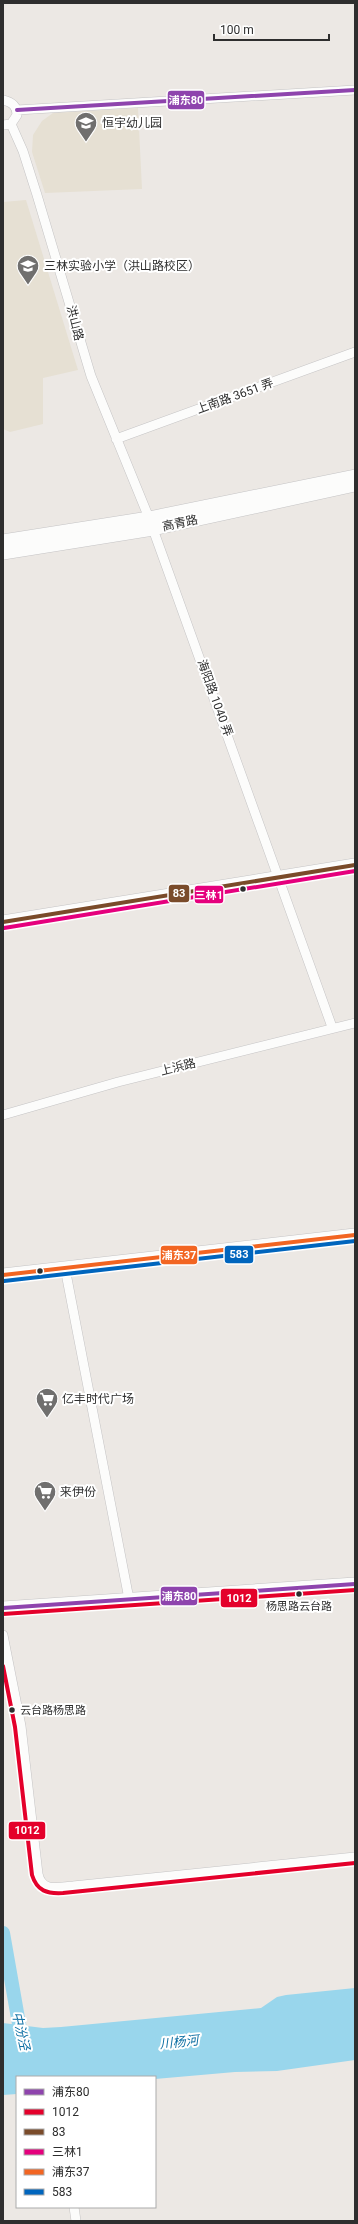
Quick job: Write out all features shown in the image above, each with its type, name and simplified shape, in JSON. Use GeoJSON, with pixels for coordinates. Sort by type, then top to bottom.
{"type":"FeatureCollection","features":[{"type":"Feature","properties":{"kind":"street"},"geometry":{"type":"LineString","coordinates":[[17,110],[355,90]]}},
{"type":"Feature","properties":{"kind":"street"},"geometry":{"type":"LineString","coordinates":[[3,100],[10,101],[17,110],[15,121],[7,125]]}},
{"type":"Feature","properties":{"kind":"street","name":"洪山路"},"geometry":{"type":"LineString","coordinates":[[7,125],[23,151],[40,202],[85,359],[151,523]]}},
{"type":"Feature","properties":{"kind":"street","name":"上南路 3651 弄"},"geometry":{"type":"LineString","coordinates":[[116,439],[355,352]]}},
{"type":"Feature","properties":{"kind":"street","name":"高青路"},"geometry":{"type":"LineString","coordinates":[[3,541],[151,523],[355,476]]}},
{"type":"Feature","properties":{"kind":"street","name":"高青路"},"geometry":{"type":"LineString","coordinates":[[3,553],[151,523],[355,486]]}},
{"type":"Feature","properties":{"kind":"street","name":"海阳路 1040 弄"},"geometry":{"type":"LineString","coordinates":[[151,523],[332,1027]]}},
{"type":"Feature","properties":{"kind":"street"},"geometry":{"type":"LineString","coordinates":[[3,922],[355,865]]}},
{"type":"Feature","properties":{"kind":"street","name":"上浜路"},"geometry":{"type":"LineString","coordinates":[[3,1115],[118,1082],[332,1027],[355,1023]]}},
{"type":"Feature","properties":{"kind":"street"},"geometry":{"type":"LineString","coordinates":[[3,1275],[355,1235]]}},
{"type":"Feature","properties":{"kind":"street"},"geometry":{"type":"LineString","coordinates":[[65,1268],[129,1600]]}},
{"type":"Feature","properties":{"kind":"street"},"geometry":{"type":"LineString","coordinates":[[3,1608],[355,1584]]}},
{"type":"Feature","properties":{"kind":"street"},"geometry":{"type":"LineString","coordinates":[[3,1635],[21,1726],[38,1874],[42,1884],[48,1888],[355,1857]]}},
{"type":"Feature","properties":{"kind":"street"},"geometry":{"type":"LineString","coordinates":[[74,2208],[76,2221]]}},
{"type":"Feature","properties":{"kind":"shaded area","name":"恒宇幼儿园"},"geometry":{"type":"Polygon","coordinates":[[[138,108],[142,189],[45,193],[32,152],[33,135],[42,121],[53,113],[138,108]]]}},
{"type":"Feature","properties":{"kind":"shaded area","name":"三林实验小学（洪山路校区）"},"geometry":{"type":"Polygon","coordinates":[[[26,200],[78,370],[43,378],[43,424],[10,432],[3,429],[3,202],[26,200]]]}},
{"type":"Feature","properties":{"kind":"water","name":"川杨河"},"geometry":{"type":"Polygon","coordinates":[[[355,1988],[355,2060],[277,2071],[235,2072],[156,2079],[156,2076],[16,2076],[16,2094],[3,2095],[3,2023],[43,2028],[61,2027],[261,2008],[277,1997],[355,1988]]]}},
{"type":"Feature","properties":{"kind":"waterway","name":"中汾泾"},"geometry":{"type":"LineString","coordinates":[[3,1933],[22,2041]]}},
{"type":"Feature","properties":{"kind":"transit line","name":"浦东80"},"geometry":{"type":"LineString","coordinates":[[17,110],[355,90]]}},
{"type":"Feature","properties":{"kind":"transit line","name":"83"},"geometry":{"type":"LineString","coordinates":[[3,922],[355,865]]}},
{"type":"Feature","properties":{"kind":"transit line","name":"三林1"},"geometry":{"type":"LineString","coordinates":[[4,928],[355,871]]}},
{"type":"Feature","properties":{"kind":"transit line","name":"浦东37"},"geometry":{"type":"LineString","coordinates":[[3,1275],[355,1235]]}},
{"type":"Feature","properties":{"kind":"transit line","name":"583"},"geometry":{"type":"LineString","coordinates":[[4,1281],[355,1241]]}},
{"type":"Feature","properties":{"kind":"transit line","name":"浦东80"},"geometry":{"type":"LineString","coordinates":[[3,1608],[355,1584]]}},
{"type":"Feature","properties":{"kind":"transit line","name":"1012"},"geometry":{"type":"LineString","coordinates":[[3,1614],[355,1590]]}},
{"type":"Feature","properties":{"kind":"transit line","name":"1012"},"geometry":{"type":"LineString","coordinates":[[3,1666],[15,1727],[32,1875],[37,1885],[43,1890],[52,1893],[63,1893],[355,1863]]}},
{"type":"Feature","properties":{"kind":"place","name":"恒宇幼儿园"},"geometry":{"type":"Point","coordinates":[86,142]}},
{"type":"Feature","properties":{"kind":"place","name":"三林实验小学（洪山路校区）"},"geometry":{"type":"Point","coordinates":[28,286]}},
{"type":"Feature","properties":{"kind":"place","name":"亿丰时代广场"},"geometry":{"type":"Point","coordinates":[47,1418]}},
{"type":"Feature","properties":{"kind":"place","name":"来伊份"},"geometry":{"type":"Point","coordinates":[45,1512]}},
{"type":"Feature","properties":{"kind":"place","name":"杨思路云台路"},"geometry":{"type":"Point","coordinates":[299,1594]}},
{"type":"Feature","properties":{"kind":"place","name":"云台路杨思路"},"geometry":{"type":"Point","coordinates":[12,1710]}}]}
